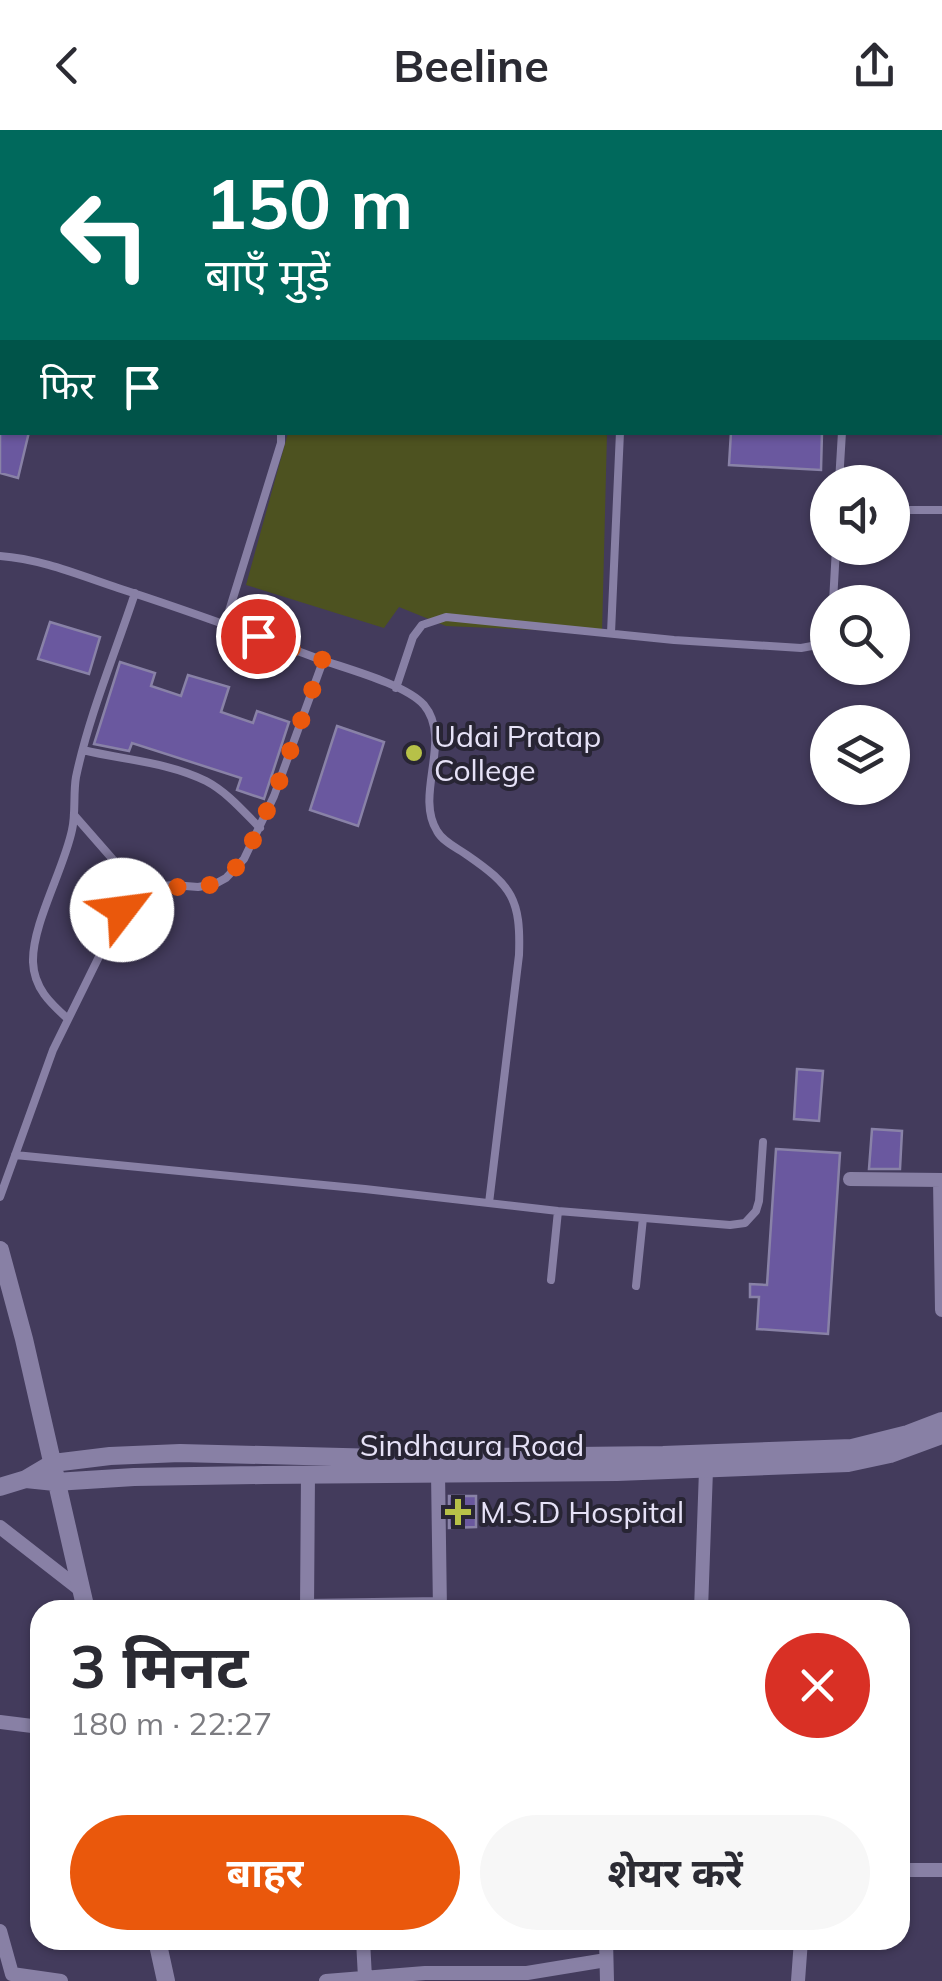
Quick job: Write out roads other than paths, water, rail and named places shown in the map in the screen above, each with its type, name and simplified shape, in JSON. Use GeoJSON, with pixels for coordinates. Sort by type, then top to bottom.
{"type":"FeatureCollection","features":[{"type":"Feature","properties":{"kind":"street"},"geometry":{"type":"LineString","coordinates":[[850,1179],[941,1180],[942,1310]]}},
{"type":"Feature","properties":{"kind":"street"},"geometry":{"type":"LineString","coordinates":[[0,1250],[84,1600]]}},
{"type":"Feature","properties":{"kind":"street"},"geometry":{"type":"LineString","coordinates":[[54,1473],[110,1456],[382,1458],[852,1448],[942,1421]]}},
{"type":"Feature","properties":{"kind":"street","name":"Sindhaura Road"},"geometry":{"type":"LineString","coordinates":[[0,1487],[54,1473],[134,1477],[706,1470],[848,1463],[890,1454],[942,1435]]}},
{"type":"Feature","properties":{"kind":"street"},"geometry":{"type":"LineString","coordinates":[[701,1600],[706,1470]]}},
{"type":"Feature","properties":{"kind":"street"},"geometry":{"type":"LineString","coordinates":[[438,1473],[440,1600]]}},
{"type":"Feature","properties":{"kind":"street"},"geometry":{"type":"LineString","coordinates":[[307,1600],[308,1474]]}},
{"type":"Feature","properties":{"kind":"street"},"geometry":{"type":"LineString","coordinates":[[0,1527],[83,1600]]}},
{"type":"Feature","properties":{"kind":"street"},"geometry":{"type":"LineString","coordinates":[[0,1722],[30,1726]]}},
{"type":"Feature","properties":{"kind":"street"},"geometry":{"type":"LineString","coordinates":[[910,1870],[942,1870]]}},
{"type":"Feature","properties":{"kind":"street"},"geometry":{"type":"LineString","coordinates":[[0,1931],[6,1974],[61,1981]]}},
{"type":"Feature","properties":{"kind":"street"},"geometry":{"type":"LineString","coordinates":[[160,1950],[166,1981]]}},
{"type":"Feature","properties":{"kind":"street"},"geometry":{"type":"LineString","coordinates":[[364,1950],[366,1978]]}},
{"type":"Feature","properties":{"kind":"street"},"geometry":{"type":"LineString","coordinates":[[606,1950],[607,1981]]}},
{"type":"Feature","properties":{"kind":"street"},"geometry":{"type":"LineString","coordinates":[[798,1981],[800,1950]]}},
{"type":"Feature","properties":{"kind":"street"},"geometry":{"type":"LineString","coordinates":[[326,1981],[528,1973],[606,1960]]}},
{"type":"Feature","properties":{"kind":"lane"},"geometry":{"type":"LineString","coordinates":[[226,624],[281,435]]}},
{"type":"Feature","properties":{"kind":"lane"},"geometry":{"type":"LineString","coordinates":[[610,633],[620,435]]}},
{"type":"Feature","properties":{"kind":"lane"},"geometry":{"type":"LineString","coordinates":[[841,465],[842,435]]}},
{"type":"Feature","properties":{"kind":"lane"},"geometry":{"type":"LineString","coordinates":[[910,510],[942,510]]}},
{"type":"Feature","properties":{"kind":"lane"},"geometry":{"type":"LineString","coordinates":[[0,556],[44,562],[226,624],[396,688],[426,707],[434,739],[430,806],[434,827],[441,837],[505,884],[516,904],[520,925],[489,1203]]}},
{"type":"Feature","properties":{"kind":"lane"},"geometry":{"type":"LineString","coordinates":[[68,1019],[41,992],[32,960],[72,830],[83,750],[135,594]]}},
{"type":"Feature","properties":{"kind":"lane"},"geometry":{"type":"LineString","coordinates":[[396,688],[412,637],[422,624],[446,616],[674,640],[810,646]]}},
{"type":"Feature","properties":{"kind":"lane"},"geometry":{"type":"LineString","coordinates":[[0,1196],[53,1050],[122,910],[137,892],[151,887],[215,884],[244,859],[260,828],[323,660]]}},
{"type":"Feature","properties":{"kind":"lane"},"geometry":{"type":"LineString","coordinates":[[83,750],[156,763],[205,780],[233,800],[260,828]]}},
{"type":"Feature","properties":{"kind":"lane"},"geometry":{"type":"LineString","coordinates":[[74,816],[124,871],[151,887]]}},
{"type":"Feature","properties":{"kind":"lane"},"geometry":{"type":"LineString","coordinates":[[15,1155],[714,1225],[745,1223],[756,1212],[762,1142]]}},
{"type":"Feature","properties":{"kind":"lane"},"geometry":{"type":"LineString","coordinates":[[552,1280],[558,1211]]}},
{"type":"Feature","properties":{"kind":"lane"},"geometry":{"type":"LineString","coordinates":[[636,1286],[643,1218]]}},
{"type":"Feature","properties":{"kind":"place","name":"Udai Pratap College"},"geometry":{"type":"Point","coordinates":[414,753]}},
{"type":"Feature","properties":{"kind":"place","name":"M.S.D Hospital"},"geometry":{"type":"Point","coordinates":[458,1512]}}]}
